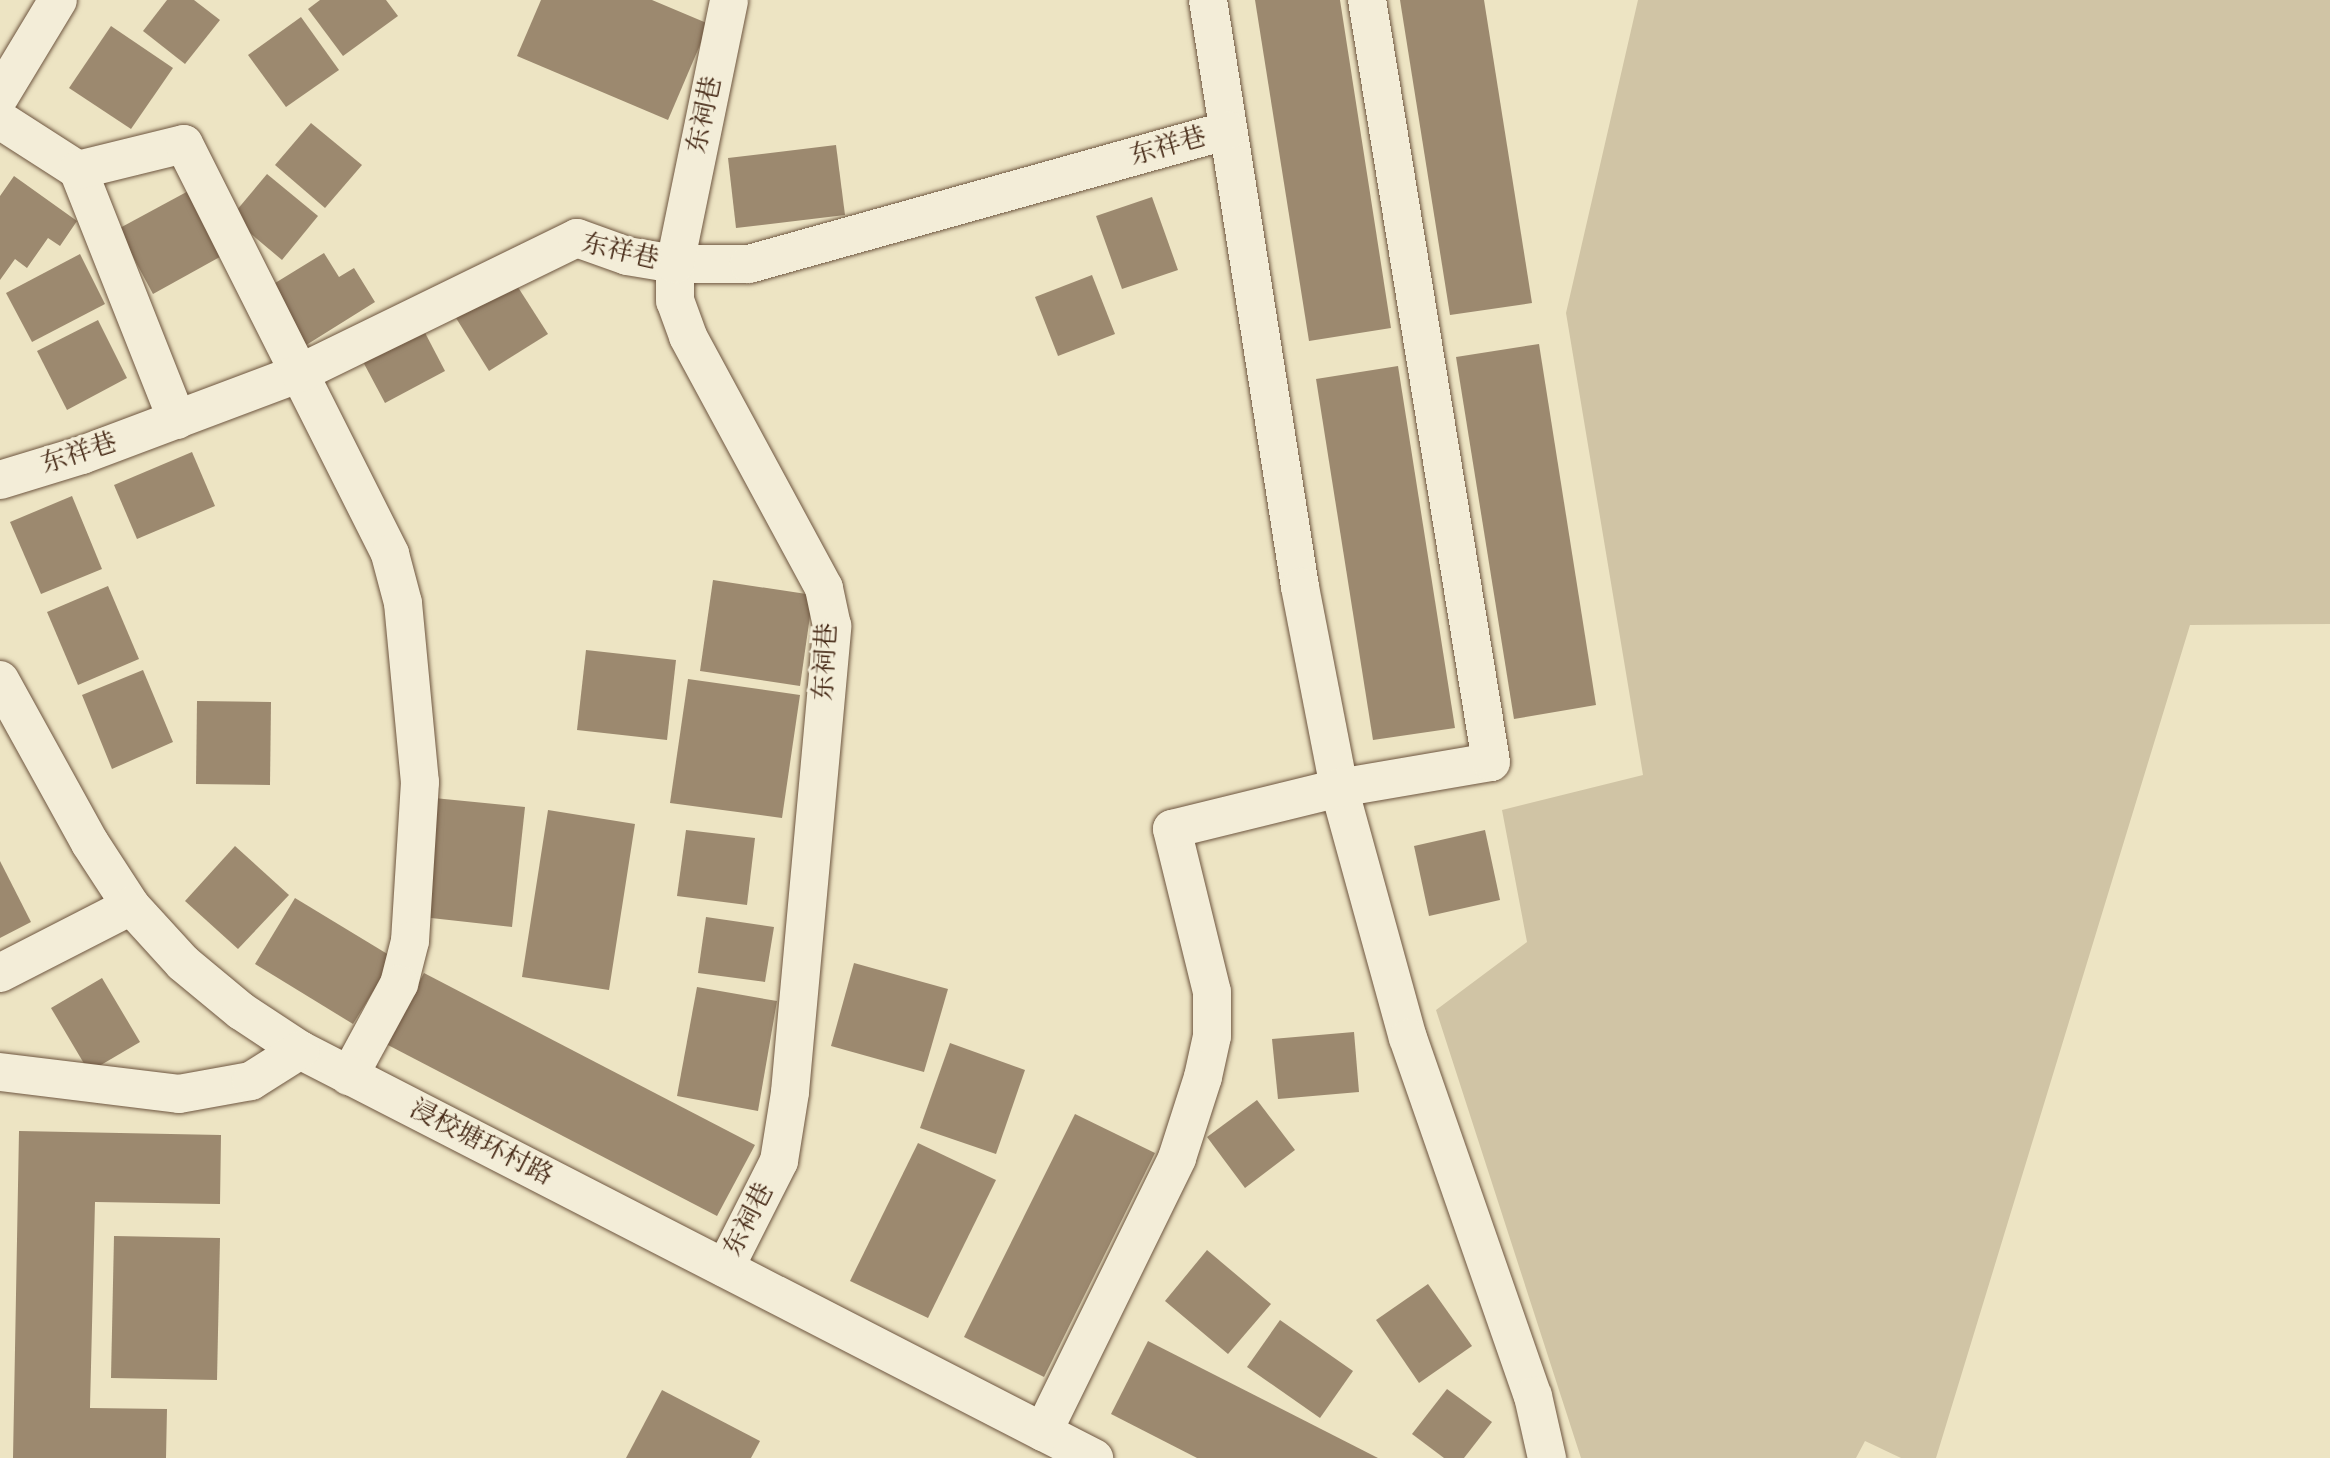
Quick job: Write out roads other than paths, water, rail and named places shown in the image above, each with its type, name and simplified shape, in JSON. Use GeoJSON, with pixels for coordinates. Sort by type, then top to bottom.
{"type":"FeatureCollection","features":[{"type":"Feature","properties":{"kind":"street"},"geometry":{"type":"LineString","coordinates":[[0,96],[58,0]]}},
{"type":"Feature","properties":{"kind":"street","name":"东祠巷"},"geometry":{"type":"LineString","coordinates":[[725,1268],[779,1161],[781,1150],[790,1092],[832,626],[824,588],[688,336],[675,300],[675,264],[729,0]]}},
{"type":"Feature","properties":{"kind":"street"},"geometry":{"type":"LineString","coordinates":[[1208,0],[1300,587],[1339,789],[1408,1038],[1533,1396],[1548,1458]]}},
{"type":"Feature","properties":{"kind":"street"},"geometry":{"type":"LineString","coordinates":[[1043,1432],[1177,1158],[1203,1077],[1212,1036],[1212,992],[1172,829],[1339,789],[1490,762],[1367,0]]}},
{"type":"Feature","properties":{"kind":"street"},"geometry":{"type":"LineString","coordinates":[[0,120],[78,170],[177,420]]}},
{"type":"Feature","properties":{"kind":"street","name":"东祥巷"},"geometry":{"type":"LineString","coordinates":[[0,480],[82,455],[300,373],[577,238],[626,256],[675,264],[749,264],[1228,130]]}},
{"type":"Feature","properties":{"kind":"street"},"geometry":{"type":"LineString","coordinates":[[78,170],[184,144],[390,554],[403,603],[421,782],[410,941],[399,984],[349,1076]]}},
{"type":"Feature","properties":{"kind":"street","name":"浸校塘环村路"},"geometry":{"type":"LineString","coordinates":[[0,680],[90,843],[131,906],[183,963],[241,1011],[300,1050],[349,1076],[1094,1458]]}},
{"type":"Feature","properties":{"kind":"street"},"geometry":{"type":"LineString","coordinates":[[0,973],[131,906]]}},
{"type":"Feature","properties":{"kind":"street"},"geometry":{"type":"LineString","coordinates":[[0,1072],[179,1094],[251,1081],[300,1050]]}}]}
